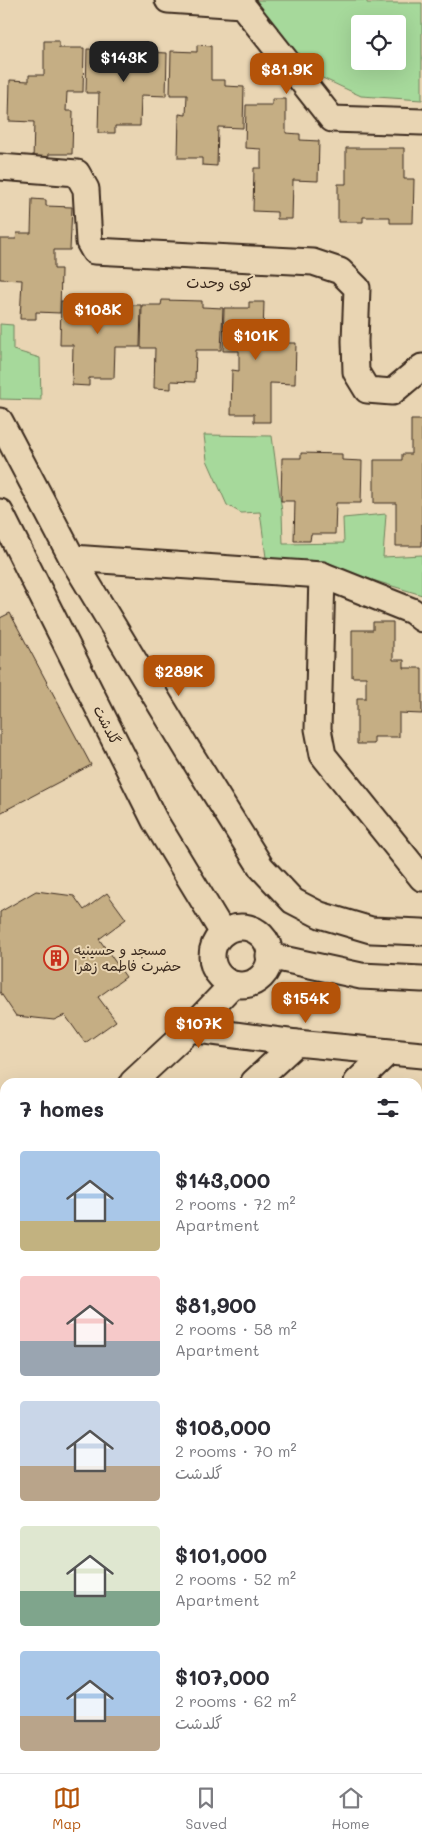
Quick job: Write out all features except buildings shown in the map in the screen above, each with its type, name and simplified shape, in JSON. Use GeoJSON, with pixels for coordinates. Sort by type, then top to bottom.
{"type":"FeatureCollection","features":[{"type":"Feature","properties":{"kind":"street"},"geometry":{"type":"LineString","coordinates":[[168,0],[242,5],[332,119],[422,122]]}},
{"type":"Feature","properties":{"kind":"street"},"geometry":{"type":"LineString","coordinates":[[0,167],[77,173],[86,188],[89,242],[94,251],[314,262],[340,271],[357,288],[356,372],[367,390],[392,392],[422,368]]}},
{"type":"Feature","properties":{"kind":"street"},"geometry":{"type":"LineString","coordinates":[[0,422],[72,558],[261,868],[292,901],[320,915],[371,930],[422,932]]}},
{"type":"Feature","properties":{"kind":"street","name":"گلدشت"},"geometry":{"type":"LineString","coordinates":[[0,512],[155,821],[223,933]]}},
{"type":"Feature","properties":{"kind":"street"},"geometry":{"type":"LineString","coordinates":[[72,558],[322,575],[412,611],[422,619]]}},
{"type":"Feature","properties":{"kind":"street"},"geometry":{"type":"LineString","coordinates":[[322,575],[318,729],[323,756],[422,878]]}},
{"type":"Feature","properties":{"kind":"street"},"geometry":{"type":"LineString","coordinates":[[240,928],[258,933],[268,947],[269,956],[268,964],[258,979],[242,985],[224,980],[213,966],[212,956],[213,948],[223,933],[240,928]]}},
{"type":"Feature","properties":{"kind":"street"},"geometry":{"type":"LineString","coordinates":[[269,956],[361,976],[422,979]]}},
{"type":"Feature","properties":{"kind":"street"},"geometry":{"type":"LineString","coordinates":[[137,1078],[190,1029],[233,984]]}},
{"type":"Feature","properties":{"kind":"street"},"geometry":{"type":"LineString","coordinates":[[190,1029],[296,1043],[422,1056]]}},
{"type":"Feature","properties":{"kind":"street"},"geometry":{"type":"LineString","coordinates":[[258,1078],[296,1043]]}},
{"type":"Feature","properties":{"kind":"street"},"geometry":{"type":"LineString","coordinates":[[361,1078],[387,1053]]}},
{"type":"Feature","properties":{"kind":"green space"},"geometry":{"type":"Polygon","coordinates":[[[253,0],[367,0],[367,3],[422,3],[422,100],[361,96],[314,74],[253,0]]]}},
{"type":"Feature","properties":{"kind":"green space"},"geometry":{"type":"Polygon","coordinates":[[[0,324],[13,325],[13,350],[40,358],[41,400],[0,399],[0,324]]]}},
{"type":"Feature","properties":{"kind":"green space"},"geometry":{"type":"Polygon","coordinates":[[[204,435],[272,436],[282,512],[283,544],[344,543],[343,518],[386,514],[383,557],[422,555],[422,595],[333,568],[267,565],[260,512],[241,513],[227,505],[207,460],[204,435]]]}},
{"type":"Feature","properties":{"kind":"place","name":"مسجد و حسینیه حضرت فاطمه زهرا"},"geometry":{"type":"Point","coordinates":[56,958]}},
{"type":"Feature","properties":{"kind":"district","name":"کوی وحدت"},"geometry":{"type":"Point","coordinates":[220,283]}}]}
